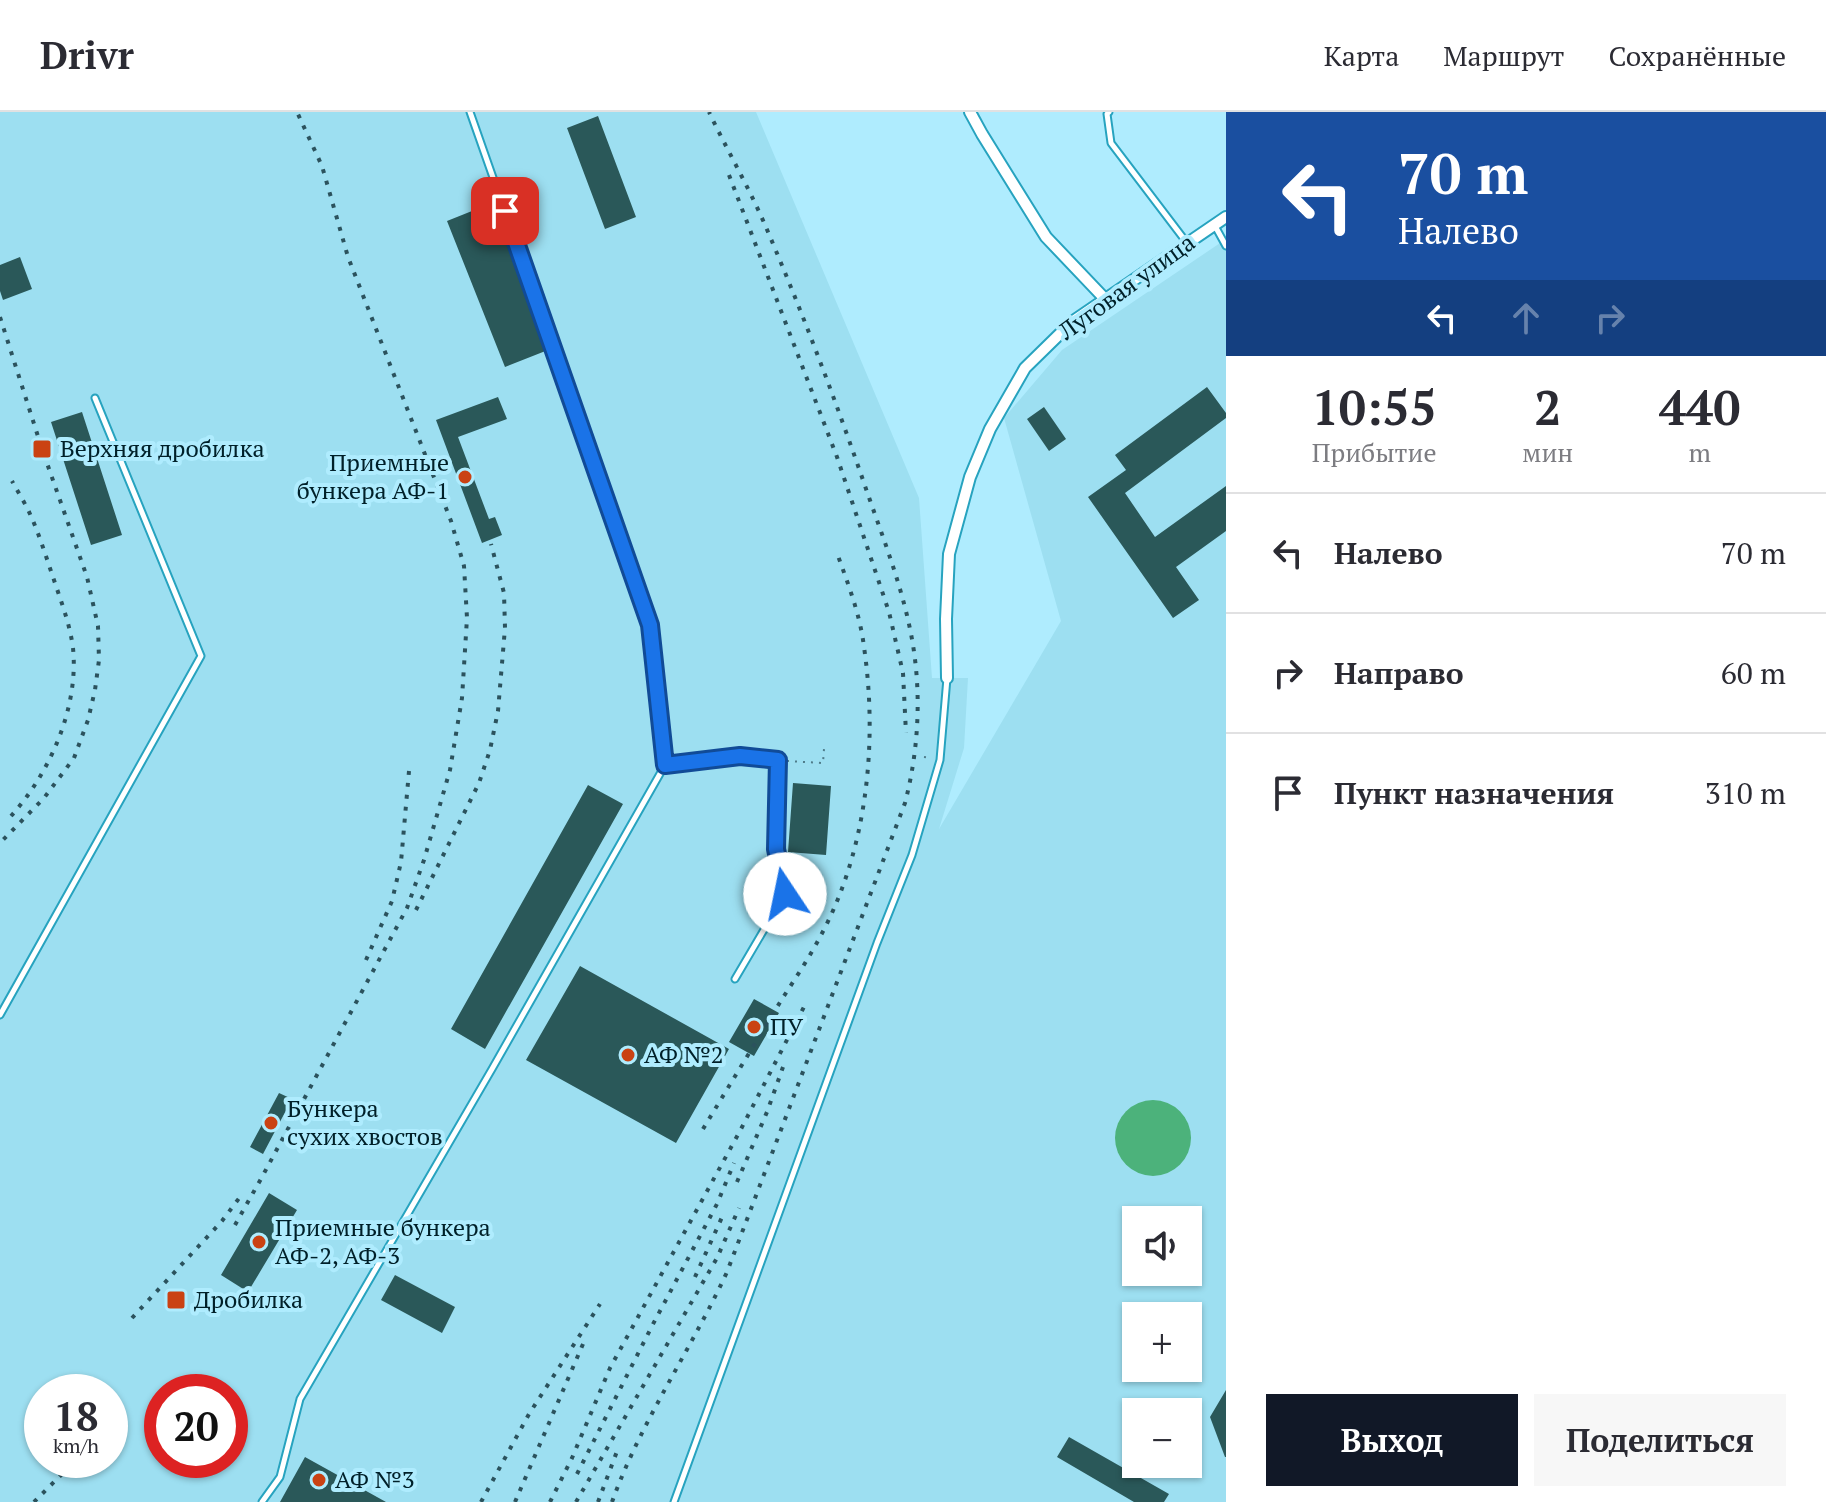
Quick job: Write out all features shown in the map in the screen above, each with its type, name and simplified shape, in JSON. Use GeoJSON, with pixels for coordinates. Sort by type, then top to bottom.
{"type":"FeatureCollection","features":[{"type":"Feature","properties":{"kind":"street"},"geometry":{"type":"LineString","coordinates":[[970,112],[1046,237],[1105,299]]}},
{"type":"Feature","properties":{"kind":"street","name":"Луговая улица"},"geometry":{"type":"LineString","coordinates":[[947,678],[949,554],[970,477],[990,429],[1025,368],[1072,322],[1226,217]]}},
{"type":"Feature","properties":{"kind":"lane"},"geometry":{"type":"LineString","coordinates":[[262,1502],[280,1477],[300,1399],[665,765],[650,625],[470,112]]}},
{"type":"Feature","properties":{"kind":"lane"},"geometry":{"type":"LineString","coordinates":[[1109,112],[1111,143],[1188,243]]}},
{"type":"Feature","properties":{"kind":"lane"},"geometry":{"type":"LineString","coordinates":[[1214,225],[1226,246]]}},
{"type":"Feature","properties":{"kind":"lane"},"geometry":{"type":"LineString","coordinates":[[0,1015],[201,656],[95,398]]}},
{"type":"Feature","properties":{"kind":"lane"},"geometry":{"type":"LineString","coordinates":[[674,1502],[912,855],[940,760],[947,678]]}},
{"type":"Feature","properties":{"kind":"lane"},"geometry":{"type":"LineString","coordinates":[[665,765],[740,756],[778,760],[776,849],[785,894],[735,979]]}},
{"type":"Feature","properties":{"kind":"path"},"geometry":{"type":"LineString","coordinates":[[778,760],[823,763],[824,749]]}},
{"type":"Feature","properties":{"kind":"shaded area"},"geometry":{"type":"Polygon","coordinates":[[[0,112],[756,112],[919,498],[932,678],[968,678],[964,748],[939,829],[1061,621],[1004,418],[1062,350],[1226,239],[1226,1502],[0,1502],[0,112]]]}},
{"type":"Feature","properties":{"kind":"shaded area"},"geometry":{"type":"Polygon","coordinates":[[[1146,1100],[1160,1100],[1174,1106],[1185,1117],[1191,1138],[1188,1153],[1180,1165],[1160,1176],[1146,1176],[1132,1170],[1121,1159],[1115,1145],[1115,1131],[1121,1117],[1132,1106],[1146,1100]]]}},
{"type":"Feature","properties":{"kind":"building"},"geometry":{"type":"Polygon","coordinates":[[[598,116],[636,217],[605,229],[567,128],[598,116]]]}},
{"type":"Feature","properties":{"kind":"building"},"geometry":{"type":"Polygon","coordinates":[[[492,203],[548,350],[505,367],[447,221],[492,203]]]}},
{"type":"Feature","properties":{"kind":"building"},"geometry":{"type":"Polygon","coordinates":[[[20,257],[32,289],[3,300],[0,265],[20,257]]]}},
{"type":"Feature","properties":{"kind":"building"},"geometry":{"type":"Polygon","coordinates":[[[1207,387],[1226,413],[1226,418],[1125,493],[1155,537],[1226,486],[1226,531],[1176,567],[1199,600],[1173,618],[1088,497],[1126,470],[1115,455],[1207,387]]]}},
{"type":"Feature","properties":{"kind":"building","name":"Приемные бункера АФ-1"},"geometry":{"type":"Polygon","coordinates":[[[498,397],[507,419],[458,437],[489,519],[495,517],[502,535],[482,543],[436,420],[498,397]]]}},
{"type":"Feature","properties":{"kind":"building"},"geometry":{"type":"Polygon","coordinates":[[[1044,407],[1066,439],[1049,451],[1027,419],[1044,407]]]}},
{"type":"Feature","properties":{"kind":"building"},"geometry":{"type":"Polygon","coordinates":[[[82,412],[122,535],[91,545],[51,422],[82,412]]]}},
{"type":"Feature","properties":{"kind":"building"},"geometry":{"type":"Polygon","coordinates":[[[793,783],[831,786],[826,855],[788,852],[793,783]]]}},
{"type":"Feature","properties":{"kind":"building"},"geometry":{"type":"Polygon","coordinates":[[[588,785],[623,804],[485,1049],[451,1029],[588,785]]]}},
{"type":"Feature","properties":{"kind":"building","name":"АФ №2"},"geometry":{"type":"Polygon","coordinates":[[[580,966],[729,1049],[676,1143],[526,1060],[580,966]]]}},
{"type":"Feature","properties":{"kind":"building","name":"ПУ"},"geometry":{"type":"Polygon","coordinates":[[[754,999],[779,1013],[754,1056],[729,1042],[754,999]]]}},
{"type":"Feature","properties":{"kind":"building","name":"Бункера сухих хвостов"},"geometry":{"type":"Polygon","coordinates":[[[279,1093],[292,1099],[263,1154],[250,1147],[279,1093]]]}},
{"type":"Feature","properties":{"kind":"building","name":"Приемные бункера АФ-2, АФ-3"},"geometry":{"type":"Polygon","coordinates":[[[269,1193],[297,1210],[248,1292],[221,1275],[269,1193]]]}},
{"type":"Feature","properties":{"kind":"building"},"geometry":{"type":"Polygon","coordinates":[[[395,1275],[455,1307],[442,1333],[381,1300],[395,1275]]]}},
{"type":"Feature","properties":{"kind":"building"},"geometry":{"type":"Polygon","coordinates":[[[1226,1390],[1226,1457],[1225,1457],[1210,1417],[1226,1390]]]}},
{"type":"Feature","properties":{"kind":"building"},"geometry":{"type":"Polygon","coordinates":[[[1069,1437],[1122,1467],[1122,1478],[1141,1478],[1169,1494],[1164,1502],[1134,1502],[1057,1457],[1069,1437]]]}},
{"type":"Feature","properties":{"kind":"building","name":"АФ №3"},"geometry":{"type":"Polygon","coordinates":[[[305,1457],[386,1502],[280,1502],[305,1457]]]}},
{"type":"Feature","properties":{"kind":"railway"},"geometry":{"type":"LineString","coordinates":[[235,1225],[407,908],[450,770],[462,698],[467,618],[464,566],[451,521],[348,257],[322,166],[297,112]]}},
{"type":"Feature","properties":{"kind":"railway"},"geometry":{"type":"LineString","coordinates":[[612,1502],[637,1443],[727,1272],[905,803],[916,741],[917,676],[907,615],[890,558],[794,294],[761,217],[709,112]]}},
{"type":"Feature","properties":{"kind":"railway"},"geometry":{"type":"LineString","coordinates":[[729,175],[837,457],[889,612],[903,673],[906,733]]}},
{"type":"Feature","properties":{"kind":"railway"},"geometry":{"type":"LineString","coordinates":[[0,317],[87,577],[98,626],[99,660],[88,720],[74,758],[44,798],[0,843]]}},
{"type":"Feature","properties":{"kind":"railway"},"geometry":{"type":"LineString","coordinates":[[11,816],[38,780],[59,738],[74,670],[72,639],[63,607],[34,522],[12,481]]}},
{"type":"Feature","properties":{"kind":"railway"},"geometry":{"type":"LineString","coordinates":[[416,910],[479,783],[498,711],[505,628],[504,593],[491,544]]}},
{"type":"Feature","properties":{"kind":"railway"},"geometry":{"type":"LineString","coordinates":[[703,1129],[820,937],[849,869],[858,833],[869,758],[868,683],[860,623],[837,553]]}},
{"type":"Feature","properties":{"kind":"railway"},"geometry":{"type":"LineString","coordinates":[[366,960],[392,901],[401,862],[409,771]]}},
{"type":"Feature","properties":{"kind":"railway"},"geometry":{"type":"LineString","coordinates":[[550,1502],[610,1368],[805,1005]]}},
{"type":"Feature","properties":{"kind":"railway"},"geometry":{"type":"LineString","coordinates":[[737,1182],[783,1067]]}},
{"type":"Feature","properties":{"kind":"railway"},"geometry":{"type":"LineString","coordinates":[[577,1474],[717,1204],[734,1163]]}},
{"type":"Feature","properties":{"kind":"railway"},"geometry":{"type":"LineString","coordinates":[[132,1318],[222,1221],[240,1197]]}},
{"type":"Feature","properties":{"kind":"railway"},"geometry":{"type":"LineString","coordinates":[[576,1502],[717,1258],[739,1208]]}},
{"type":"Feature","properties":{"kind":"railway"},"geometry":{"type":"LineString","coordinates":[[695,1277],[723,1215]]}},
{"type":"Feature","properties":{"kind":"railway"},"geometry":{"type":"LineString","coordinates":[[481,1502],[529,1414],[600,1304]]}},
{"type":"Feature","properties":{"kind":"railway"},"geometry":{"type":"LineString","coordinates":[[515,1502],[583,1344]]}},
{"type":"Feature","properties":{"kind":"railway"},"geometry":{"type":"LineString","coordinates":[[598,1502],[619,1446]]}},
{"type":"Feature","properties":{"kind":"railway"},"geometry":{"type":"LineString","coordinates":[[34,1502],[58,1478]]}},
{"type":"Feature","properties":{"kind":"place","name":"Верхняя дробилка"},"geometry":{"type":"Point","coordinates":[42,449]}},
{"type":"Feature","properties":{"kind":"place","name":"Приемные бункера АФ-1"},"geometry":{"type":"Point","coordinates":[465,477]}},
{"type":"Feature","properties":{"kind":"place","name":"ПУ"},"geometry":{"type":"Point","coordinates":[754,1027]}},
{"type":"Feature","properties":{"kind":"place","name":"АФ №2"},"geometry":{"type":"Point","coordinates":[628,1055]}},
{"type":"Feature","properties":{"kind":"place","name":"Бункера сухих хвостов"},"geometry":{"type":"Point","coordinates":[271,1123]}},
{"type":"Feature","properties":{"kind":"place","name":"Приемные бункера АФ-2, АФ-3"},"geometry":{"type":"Point","coordinates":[259,1242]}},
{"type":"Feature","properties":{"kind":"place","name":"Дробилка"},"geometry":{"type":"Point","coordinates":[176,1300]}},
{"type":"Feature","properties":{"kind":"place","name":"АФ №3"},"geometry":{"type":"Point","coordinates":[319,1480]}},
{"type":"Feature","properties":{"kind":"route"},"geometry":{"type":"LineString","coordinates":[[505,211],[650,625],[665,765],[740,756],[778,760],[776,849],[785,894]]}}]}
